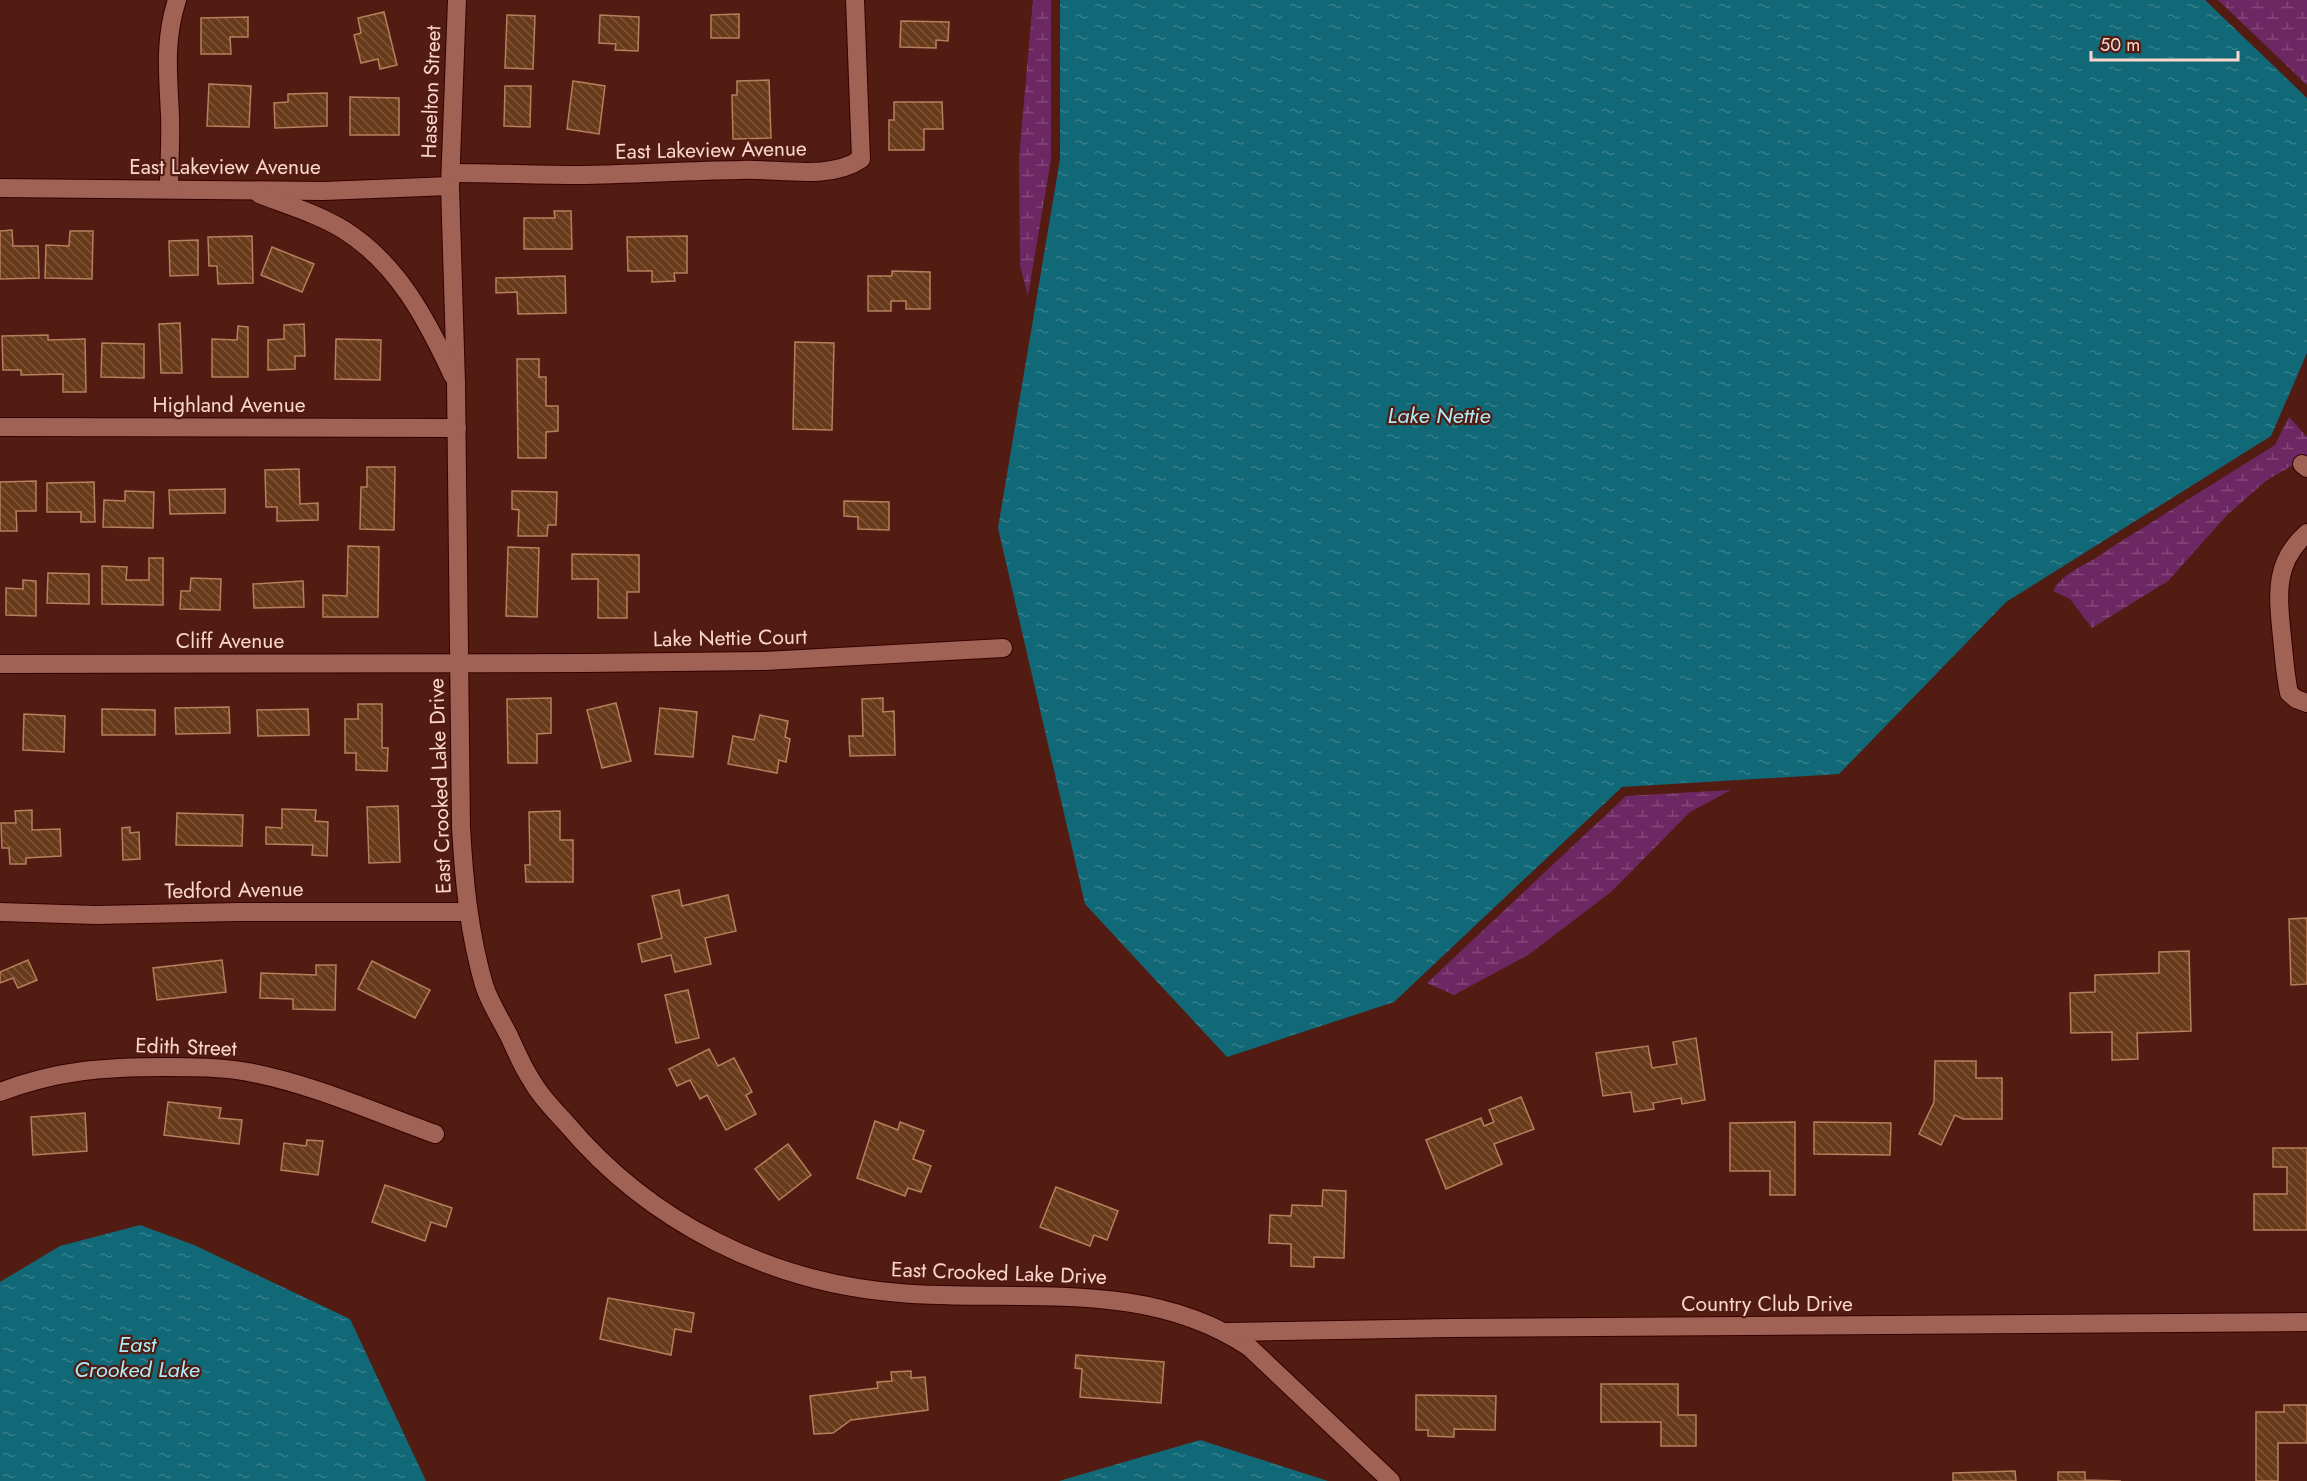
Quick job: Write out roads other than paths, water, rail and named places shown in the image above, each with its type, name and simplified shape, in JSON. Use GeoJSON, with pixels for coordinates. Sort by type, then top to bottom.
{"type":"FeatureCollection","features":[{"type":"Feature","properties":{"kind":"street"},"geometry":{"type":"LineString","coordinates":[[169,189],[170,116],[166,61],[170,22],[177,0]]}},
{"type":"Feature","properties":{"kind":"street","name":"Haselton Street"},"geometry":{"type":"LineString","coordinates":[[451,179],[457,0]]}},
{"type":"Feature","properties":{"kind":"street","name":"East Lakeview Avenue"},"geometry":{"type":"LineString","coordinates":[[0,188],[323,191],[451,179],[743,169],[805,171],[840,169],[861,159],[855,0]]}},
{"type":"Feature","properties":{"kind":"street","name":"East Crooked Lake Drive"},"geometry":{"type":"LineString","coordinates":[[451,179],[457,428],[460,827],[464,884],[485,988],[532,1084],[588,1149],[644,1198],[699,1234],[765,1263],[824,1281],[895,1293],[1045,1295],[1123,1301],[1178,1314],[1227,1332],[1249,1347],[1280,1375],[1391,1481]]}},
{"type":"Feature","properties":{"kind":"street","name":"East Crooked Lake Drive"},"geometry":{"type":"LineString","coordinates":[[249,190],[326,221],[345,231],[373,252],[394,274],[415,302],[456,383]]}},
{"type":"Feature","properties":{"kind":"street","name":"Highland Avenue"},"geometry":{"type":"LineString","coordinates":[[0,427],[457,428]]}},
{"type":"Feature","properties":{"kind":"street"},"geometry":{"type":"LineString","coordinates":[[2307,533],[2296,542],[2285,560],[2278,599],[2289,693],[2296,699],[2307,703]]}},
{"type":"Feature","properties":{"kind":"street","name":"Lake Nettie Court"},"geometry":{"type":"LineString","coordinates":[[459,662],[754,661],[1003,648]]}},
{"type":"Feature","properties":{"kind":"street","name":"Cliff Avenue"},"geometry":{"type":"LineString","coordinates":[[0,664],[459,662]]}},
{"type":"Feature","properties":{"kind":"street","name":"Tedford Avenue"},"geometry":{"type":"LineString","coordinates":[[0,912],[96,915],[238,912],[468,912]]}},
{"type":"Feature","properties":{"kind":"street","name":"Edith Street"},"geometry":{"type":"LineString","coordinates":[[0,1092],[24,1083],[74,1071],[111,1067],[217,1067],[250,1072],[312,1090],[435,1134]]}},
{"type":"Feature","properties":{"kind":"street","name":"Country Club Drive"},"geometry":{"type":"LineString","coordinates":[[1227,1332],[1450,1328],[2307,1322]]}},
{"type":"Feature","properties":{"kind":"water","name":"Lake Nettie"},"geometry":{"type":"Polygon","coordinates":[[[1060,0],[2205,0],[2307,98],[2307,353],[2271,436],[2006,602],[1839,774],[1622,787],[1394,1002],[1227,1057],[1085,904],[998,528],[1060,159],[1060,0]]]}},
{"type":"Feature","properties":{"kind":"water","name":"East Crooked Lake"},"geometry":{"type":"Polygon","coordinates":[[[140,1225],[194,1245],[350,1319],[426,1481],[0,1481],[0,1282],[60,1246],[140,1225]]]}},
{"type":"Feature","properties":{"kind":"water"},"geometry":{"type":"Polygon","coordinates":[[[1200,1440],[1328,1481],[1059,1481],[1200,1440]]]}}]}
